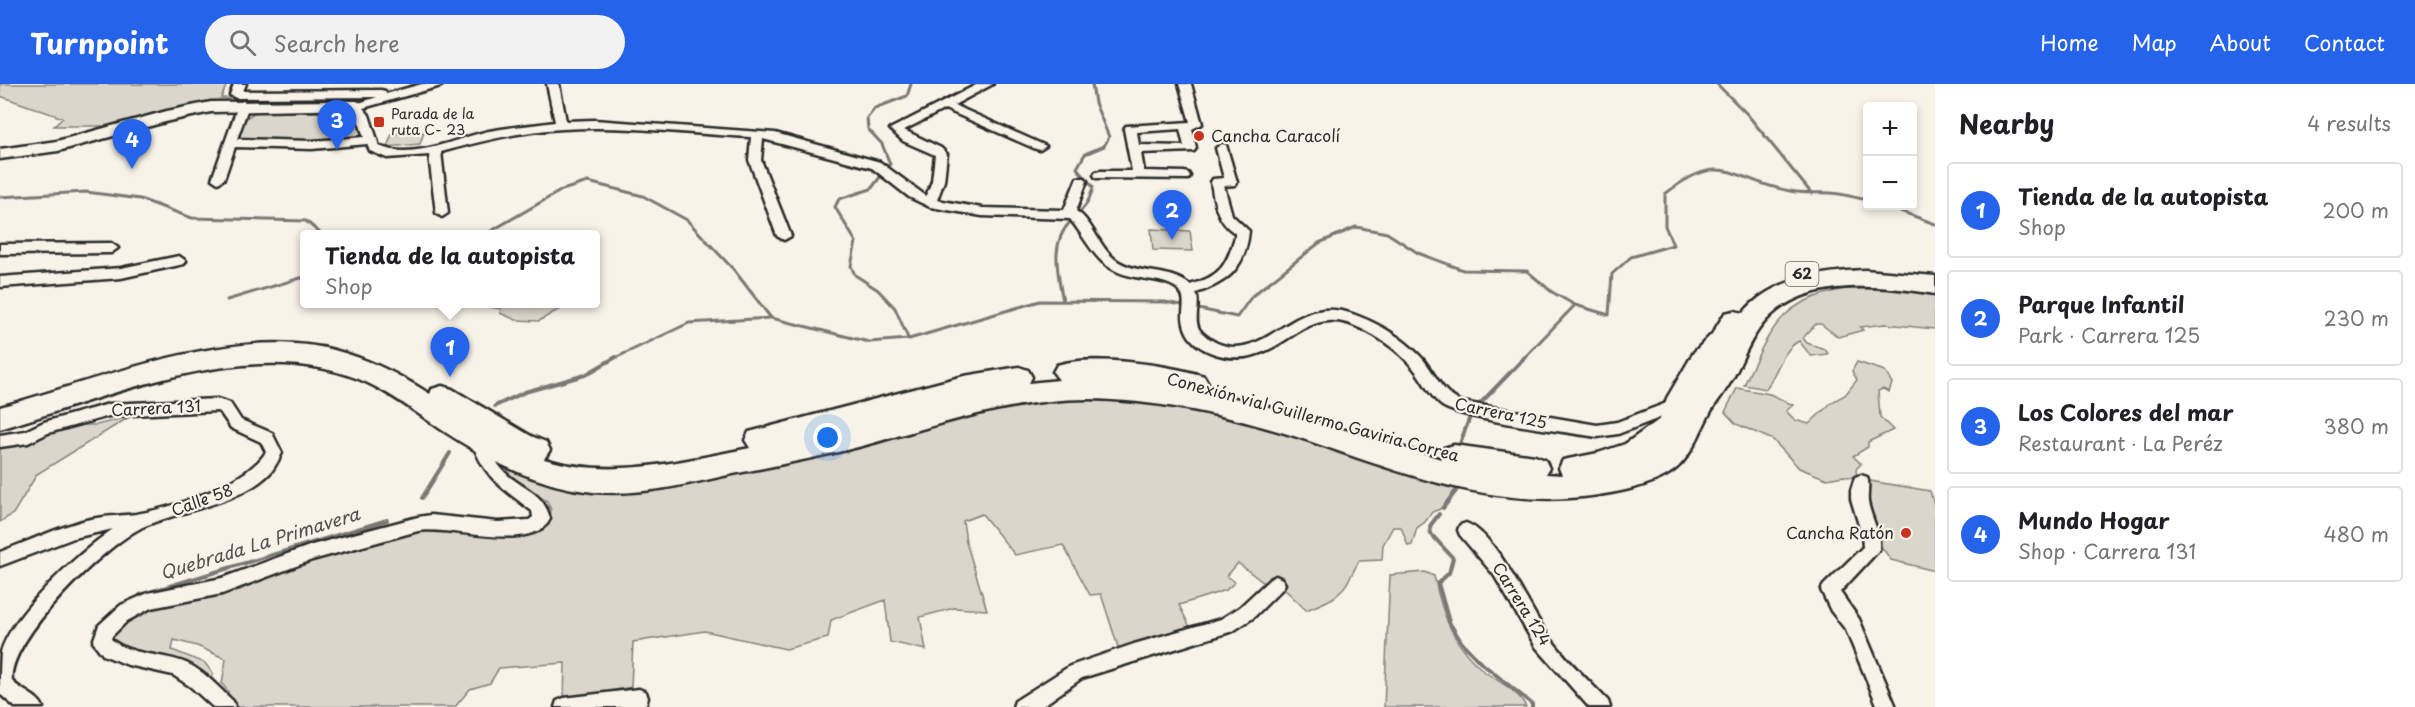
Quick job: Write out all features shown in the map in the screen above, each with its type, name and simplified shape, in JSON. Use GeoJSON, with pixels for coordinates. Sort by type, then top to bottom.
{"type":"FeatureCollection","features":[{"type":"Feature","properties":{"kind":"highway","name":"Conexión vial Guillermo Gaviria Correa"},"geometry":{"type":"LineString","coordinates":[[0,418],[179,366],[254,353],[295,354],[322,357],[374,374],[480,442],[521,464],[546,472],[592,480],[641,479],[693,471],[846,439],[999,398],[1042,391],[1117,390],[1159,395],[1251,413],[1388,456],[1487,481],[1555,487],[1610,481],[1640,473],[1668,459],[1703,359],[1721,341],[1742,308],[1760,292],[1803,274],[1829,268],[1903,266],[1935,271]]}},
{"type":"Feature","properties":{"kind":"highway","name":"Conexión vial Guillermo Gaviria Correa"},"geometry":{"type":"LineString","coordinates":[[0,404],[167,355],[247,340],[310,340],[349,348],[390,363],[521,444],[542,453],[567,460],[628,463],[734,446],[963,386],[1049,372],[1113,370],[1200,384],[1392,441],[1471,460],[1556,470],[1599,465],[1635,452],[1672,425],[1720,378],[1735,346],[1756,315],[1786,294],[1809,285],[1860,279],[1892,279],[1935,285]]}},
{"type":"Feature","properties":{"kind":"street"},"geometry":{"type":"LineString","coordinates":[[0,154],[68,144],[188,111],[211,107],[240,95],[356,106],[437,84]]}},
{"type":"Feature","properties":{"kind":"street"},"geometry":{"type":"LineString","coordinates":[[554,84],[561,125]]}},
{"type":"Feature","properties":{"kind":"street"},"geometry":{"type":"LineString","coordinates":[[930,202],[938,181],[941,154],[938,150],[913,143],[896,131],[907,123],[987,84]]}},
{"type":"Feature","properties":{"kind":"street"},"geometry":{"type":"LineString","coordinates":[[1139,176],[1130,129],[1196,124],[1185,84]]}},
{"type":"Feature","properties":{"kind":"street"},"geometry":{"type":"LineString","coordinates":[[310,101],[390,88],[420,88]]}},
{"type":"Feature","properties":{"kind":"street"},"geometry":{"type":"LineString","coordinates":[[218,178],[240,95]]}},
{"type":"Feature","properties":{"kind":"street"},"geometry":{"type":"LineString","coordinates":[[945,105],[1040,146]]}},
{"type":"Feature","properties":{"kind":"street"},"geometry":{"type":"LineString","coordinates":[[356,106],[363,115],[374,148],[387,154],[435,150],[489,135],[561,125],[594,124],[757,134],[847,156],[884,168],[907,191],[930,202],[980,211],[1074,215],[1086,229],[1100,253],[1113,265],[1132,272],[1174,281],[1188,291],[1224,277],[1232,266],[1242,238],[1242,231],[1230,226],[1223,211],[1217,182],[1232,182],[1222,148]]}},
{"type":"Feature","properties":{"kind":"street"},"geometry":{"type":"LineString","coordinates":[[1134,149],[1185,148],[1187,125]]}},
{"type":"Feature","properties":{"kind":"street"},"geometry":{"type":"LineString","coordinates":[[757,134],[755,160],[784,236]]}},
{"type":"Feature","properties":{"kind":"street"},"geometry":{"type":"LineString","coordinates":[[229,143],[323,145],[370,140]]}},
{"type":"Feature","properties":{"kind":"street"},"geometry":{"type":"LineString","coordinates":[[435,150],[442,213]]}},
{"type":"Feature","properties":{"kind":"street"},"geometry":{"type":"LineString","coordinates":[[1100,175],[1184,176]]}},
{"type":"Feature","properties":{"kind":"street"},"geometry":{"type":"LineString","coordinates":[[1068,214],[1081,181]]}},
{"type":"Feature","properties":{"kind":"street"},"geometry":{"type":"LineString","coordinates":[[0,249],[111,248]]}},
{"type":"Feature","properties":{"kind":"street"},"geometry":{"type":"LineString","coordinates":[[0,282],[121,273],[179,261]]}},
{"type":"Feature","properties":{"kind":"street","name":"Carrera 125"},"geometry":{"type":"LineString","coordinates":[[1188,291],[1193,302],[1191,325],[1202,341],[1218,349],[1233,352],[1250,351],[1284,334],[1313,315],[1337,314],[1378,332],[1402,349],[1417,362],[1448,402],[1475,410],[1597,431],[1686,411]]}},
{"type":"Feature","properties":{"kind":"street","name":"Carrera 131"},"geometry":{"type":"LineString","coordinates":[[0,441],[28,437],[44,428],[109,410],[217,405],[225,407],[236,424],[258,431],[273,446],[272,459],[264,471]]}},
{"type":"Feature","properties":{"kind":"street"},"geometry":{"type":"LineString","coordinates":[[226,707],[181,669],[162,662],[123,656],[110,650],[101,638],[125,612],[149,600],[222,586],[305,555],[430,522],[496,530],[535,526],[540,522],[539,507],[492,471],[485,460],[480,442]]}},
{"type":"Feature","properties":{"kind":"street","name":"Calle 58"},"geometry":{"type":"LineString","coordinates":[[138,521],[218,496],[264,471]]}},
{"type":"Feature","properties":{"kind":"street"},"geometry":{"type":"LineString","coordinates":[[1861,482],[1859,488],[1863,517],[1873,545],[1871,550],[1830,590],[1837,605],[1857,633],[1887,707]]}},
{"type":"Feature","properties":{"kind":"street"},"geometry":{"type":"LineString","coordinates":[[0,559],[99,524],[138,521]]}},
{"type":"Feature","properties":{"kind":"street"},"geometry":{"type":"LineString","coordinates":[[27,704],[4,685],[2,678],[8,654],[17,638],[40,608],[86,560],[138,521]]}},
{"type":"Feature","properties":{"kind":"street","name":"Carrera 124"},"geometry":{"type":"LineString","coordinates":[[1466,530],[1483,545],[1494,559],[1543,642],[1601,707]]}},
{"type":"Feature","properties":{"kind":"street"},"geometry":{"type":"LineString","coordinates":[[1022,707],[1046,695],[1076,672],[1138,651],[1206,634],[1234,621],[1248,612],[1276,584]]}},
{"type":"Feature","properties":{"kind":"street"},"geometry":{"type":"LineString","coordinates":[[564,707],[639,698]]}},
{"type":"Feature","properties":{"kind":"shaded area"},"geometry":{"type":"Polygon","coordinates":[[[0,84],[227,84],[221,98],[234,98],[229,107],[116,126],[54,126],[63,118],[0,96],[0,84]]]}},
{"type":"Feature","properties":{"kind":"shaded area"},"geometry":{"type":"Polygon","coordinates":[[[260,111],[351,113],[355,116],[361,134],[349,142],[239,143],[244,122],[250,115],[260,111]]]}},
{"type":"Feature","properties":{"kind":"shaded area"},"geometry":{"type":"Polygon","coordinates":[[[424,132],[420,144],[387,147],[392,134],[424,132]]]}},
{"type":"Feature","properties":{"kind":"shaded area"},"geometry":{"type":"Polygon","coordinates":[[[1151,229],[1190,231],[1193,251],[1153,250],[1151,229]]]}},
{"type":"Feature","properties":{"kind":"shaded area"},"geometry":{"type":"Polygon","coordinates":[[[1862,286],[1935,290],[1935,329],[1885,324],[1860,327],[1863,330],[1838,337],[1821,324],[1816,324],[1803,338],[1807,343],[1825,349],[1828,354],[1811,356],[1799,341],[1788,350],[1766,389],[1744,385],[1774,327],[1785,315],[1815,297],[1862,286]]]}},
{"type":"Feature","properties":{"kind":"shaded area"},"geometry":{"type":"Polygon","coordinates":[[[496,308],[562,308],[539,321],[516,320],[500,313],[501,309],[496,308]]]}},
{"type":"Feature","properties":{"kind":"shaded area"},"geometry":{"type":"Polygon","coordinates":[[[1857,362],[1885,371],[1892,383],[1889,392],[1883,389],[1878,391],[1880,417],[1893,430],[1868,442],[1868,447],[1853,456],[1861,464],[1856,469],[1857,478],[1843,476],[1827,479],[1799,468],[1773,440],[1736,424],[1725,412],[1737,388],[1770,394],[1793,405],[1786,411],[1795,420],[1809,424],[1832,402],[1845,395],[1857,380],[1852,371],[1857,362]]]}},
{"type":"Feature","properties":{"kind":"shaded area"},"geometry":{"type":"Polygon","coordinates":[[[1103,398],[1157,403],[1210,412],[1450,482],[1457,488],[1440,509],[1432,512],[1417,528],[1412,545],[1408,546],[1401,527],[1393,527],[1383,545],[1382,560],[1359,561],[1340,593],[1327,601],[1306,610],[1276,581],[1264,583],[1238,563],[1227,576],[1235,582],[1226,590],[1179,605],[1193,633],[1119,650],[1101,594],[1090,595],[1063,545],[1015,555],[982,514],[963,521],[966,542],[987,610],[954,608],[920,617],[926,650],[890,642],[885,600],[831,620],[828,638],[786,649],[705,631],[633,642],[631,687],[564,700],[565,663],[499,668],[490,683],[470,689],[455,707],[239,707],[229,699],[228,691],[222,684],[226,659],[197,646],[174,640],[172,650],[205,663],[213,674],[208,681],[197,671],[174,659],[113,642],[113,634],[137,609],[238,591],[288,566],[413,531],[438,528],[489,536],[525,536],[549,525],[551,510],[547,501],[515,482],[494,462],[533,477],[571,487],[997,408],[1058,400],[1103,398]]]}},
{"type":"Feature","properties":{"kind":"shaded area"},"geometry":{"type":"Polygon","coordinates":[[[131,416],[37,474],[13,514],[0,522],[0,447],[73,425],[97,425],[131,416]]]}},
{"type":"Feature","properties":{"kind":"shaded area","name":"Cancha Ratón"},"geometry":{"type":"Polygon","coordinates":[[[1864,480],[1930,491],[1935,507],[1935,571],[1891,560],[1880,545],[1864,480]]]}},
{"type":"Feature","properties":{"kind":"shaded area"},"geometry":{"type":"Polygon","coordinates":[[[1425,572],[1434,576],[1445,616],[1465,652],[1485,672],[1514,692],[1526,707],[1384,707],[1390,575],[1425,572]]]}},
{"type":"Feature","properties":{"kind":"waterway"},"geometry":{"type":"LineString","coordinates":[[908,338],[895,308],[878,290],[855,275],[851,266],[856,242],[835,207],[839,199],[871,189],[890,164],[882,144],[868,129],[867,118],[875,108],[907,96],[911,84]]}},
{"type":"Feature","properties":{"kind":"waterway"},"geometry":{"type":"LineString","coordinates":[[1063,301],[1057,249],[1064,230],[1087,202],[1093,187],[1077,168],[1085,154],[1104,146],[1109,137],[1095,103],[1092,84]]}},
{"type":"Feature","properties":{"kind":"waterway"},"geometry":{"type":"LineString","coordinates":[[1717,84],[1747,114],[1811,192]]}},
{"type":"Feature","properties":{"kind":"waterway"},"geometry":{"type":"LineString","coordinates":[[1575,305],[1609,315],[1612,274],[1631,257],[1673,245],[1665,226],[1665,194],[1685,180],[1701,173],[1715,170],[1727,171],[1770,186],[1790,191],[1811,192]]}},
{"type":"Feature","properties":{"kind":"waterway"},"geometry":{"type":"LineString","coordinates":[[493,230],[562,190],[588,182],[643,196],[687,220],[734,270],[771,318],[869,342],[909,339],[1040,301],[1165,302],[1187,306]]}},
{"type":"Feature","properties":{"kind":"waterway"},"geometry":{"type":"LineString","coordinates":[[0,197],[86,192],[140,199],[192,218],[306,221],[316,230]]}},
{"type":"Feature","properties":{"kind":"waterway"},"geometry":{"type":"LineString","coordinates":[[1811,192],[1863,199]]}},
{"type":"Feature","properties":{"kind":"waterway"},"geometry":{"type":"LineString","coordinates":[[1898,210],[1935,224]]}},
{"type":"Feature","properties":{"kind":"waterway"},"geometry":{"type":"LineString","coordinates":[[1194,308],[1237,317],[1252,296],[1319,243],[1356,227],[1387,233],[1418,253],[1463,270],[1527,271],[1552,292],[1575,305]]}},
{"type":"Feature","properties":{"kind":"waterway"},"geometry":{"type":"LineString","coordinates":[[227,300],[300,278]]}},
{"type":"Feature","properties":{"kind":"waterway"},"geometry":{"type":"LineString","coordinates":[[1523,359],[1575,305]]}},
{"type":"Feature","properties":{"kind":"waterway","name":"Quebrada La Primavera"},"geometry":{"type":"LineString","coordinates":[[613,359],[689,323],[770,318]]}},
{"type":"Feature","properties":{"kind":"waterway","name":"Quebrada La Primavera"},"geometry":{"type":"LineString","coordinates":[[495,406],[525,392],[585,375],[616,357]]}},
{"type":"Feature","properties":{"kind":"waterway"},"geometry":{"type":"LineString","coordinates":[[1476,408],[1525,357]]}},
{"type":"Feature","properties":{"kind":"waterway"},"geometry":{"type":"LineString","coordinates":[[1458,449],[1471,414]]}},
{"type":"Feature","properties":{"kind":"waterway","name":"Quebrada La Primavera"},"geometry":{"type":"LineString","coordinates":[[422,498],[450,453]]}},
{"type":"Feature","properties":{"kind":"waterway"},"geometry":{"type":"LineString","coordinates":[[1443,508],[1459,487]]}},
{"type":"Feature","properties":{"kind":"waterway"},"geometry":{"type":"LineString","coordinates":[[1439,514],[1430,526],[1431,534],[1453,558],[1449,573],[1438,583],[1449,622],[1462,643],[1480,662],[1532,704],[1532,707]]}},
{"type":"Feature","properties":{"kind":"waterway","name":"Quebrada La Primavera"},"geometry":{"type":"LineString","coordinates":[[140,595],[387,520]]}},
{"type":"Feature","properties":{"kind":"place","name":"Parada de la ruta C- 23"},"geometry":{"type":"Point","coordinates":[379,122]}},
{"type":"Feature","properties":{"kind":"place","name":"Cancha Caracolí"},"geometry":{"type":"Point","coordinates":[1199,136]}},
{"type":"Feature","properties":{"kind":"place","name":"Los Colores del mar"},"geometry":{"type":"Point","coordinates":[337,150]}},
{"type":"Feature","properties":{"kind":"place","name":"Mundo Hogar"},"geometry":{"type":"Point","coordinates":[132,169]}},
{"type":"Feature","properties":{"kind":"place","name":"Parque Infantil"},"geometry":{"type":"Point","coordinates":[1172,240]}},
{"type":"Feature","properties":{"kind":"place","name":"Tienda de la autopista"},"geometry":{"type":"Point","coordinates":[450,377]}},
{"type":"Feature","properties":{"kind":"place","name":"Cancha Ratón"},"geometry":{"type":"Point","coordinates":[1906,533]}}]}
